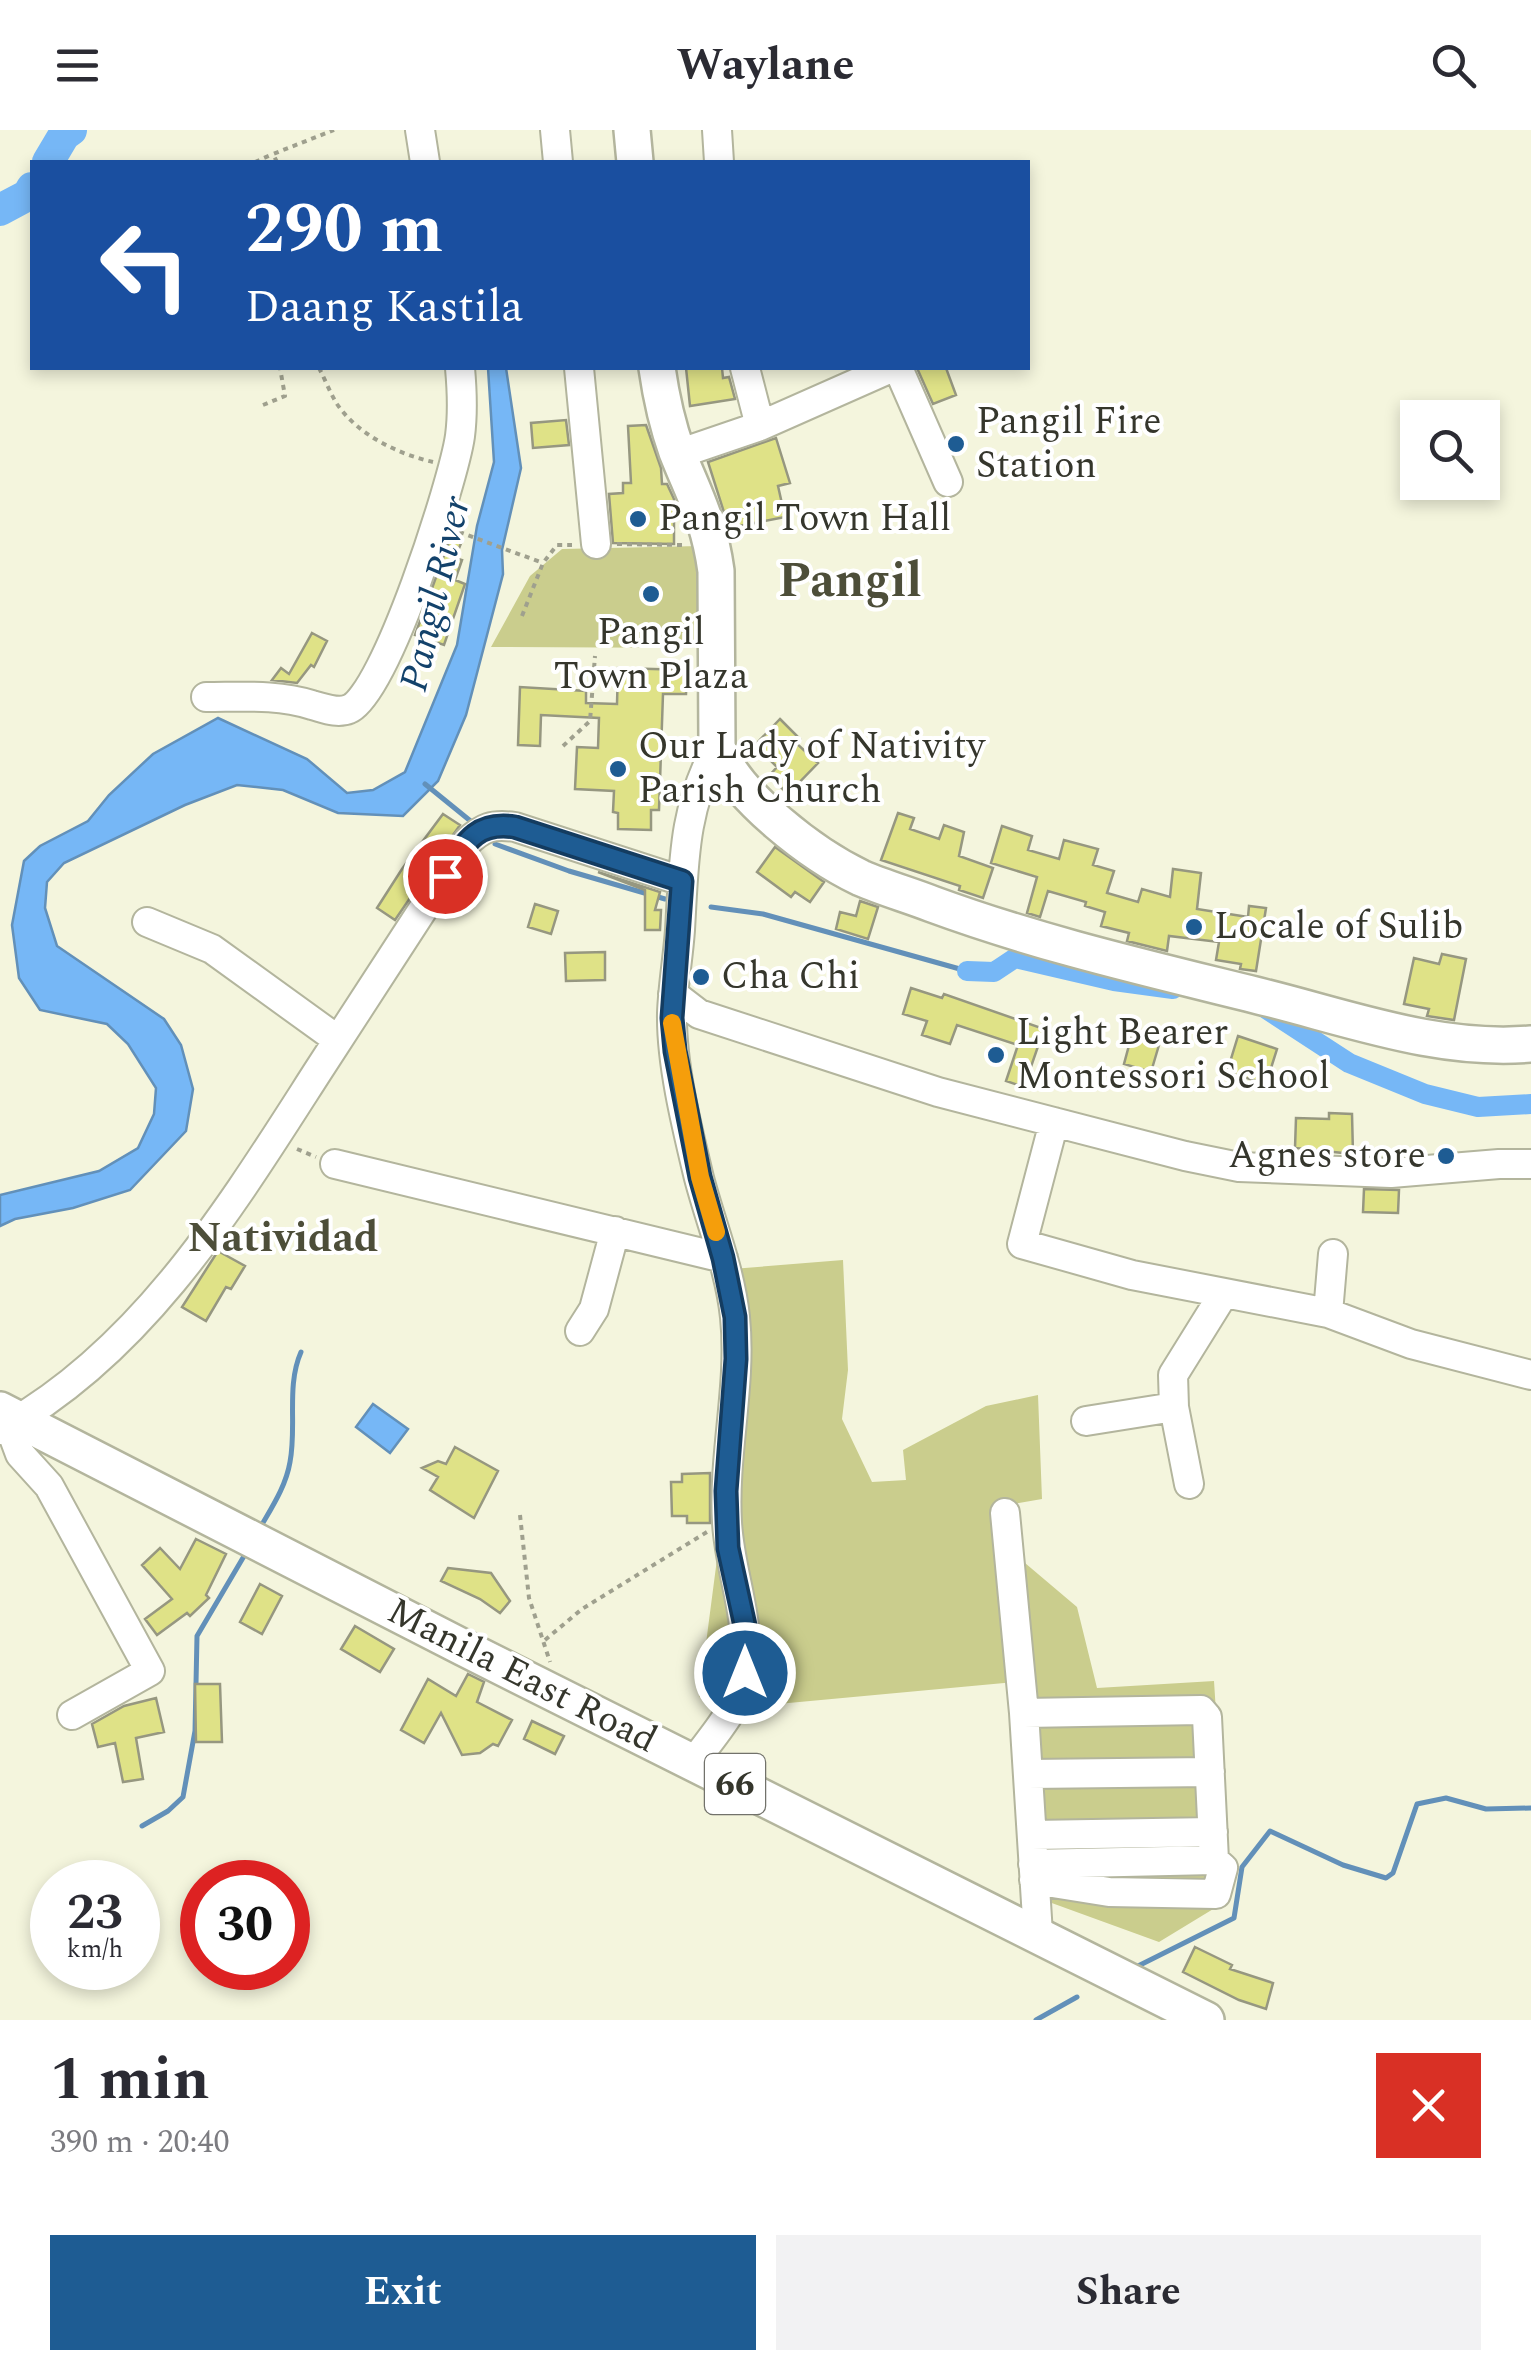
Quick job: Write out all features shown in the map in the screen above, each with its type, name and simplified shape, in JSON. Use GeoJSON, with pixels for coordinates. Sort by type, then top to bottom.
{"type":"FeatureCollection","features":[{"type":"Feature","properties":{"kind":"main road"},"geometry":{"type":"LineString","coordinates":[[632,130],[635,160]]}},
{"type":"Feature","properties":{"kind":"main road"},"geometry":{"type":"LineString","coordinates":[[657,370],[678,454],[706,518],[712,542],[716,571],[717,747],[724,766],[777,820],[816,852],[862,878],[947,910],[1113,962],[1455,1044],[1531,1044]]}},
{"type":"Feature","properties":{"kind":"main road","name":"Manila East Road"},"geometry":{"type":"LineString","coordinates":[[6,1420],[255,1540],[1206,2020]]}},
{"type":"Feature","properties":{"kind":"street"},"geometry":{"type":"LineString","coordinates":[[420,130],[425,160]]}},
{"type":"Feature","properties":{"kind":"street"},"geometry":{"type":"LineString","coordinates":[[555,130],[558,160]]}},
{"type":"Feature","properties":{"kind":"street"},"geometry":{"type":"LineString","coordinates":[[717,130],[720,160]]}},
{"type":"Feature","properties":{"kind":"street"},"geometry":{"type":"LineString","coordinates":[[206,697],[286,698],[346,711],[357,705],[372,687],[419,572],[455,464],[462,403],[460,370]]}},
{"type":"Feature","properties":{"kind":"street"},"geometry":{"type":"LineString","coordinates":[[578,370],[596,544]]}},
{"type":"Feature","properties":{"kind":"street"},"geometry":{"type":"LineString","coordinates":[[746,370],[760,426]]}},
{"type":"Feature","properties":{"kind":"street"},"geometry":{"type":"LineString","coordinates":[[678,454],[760,426],[889,370]]}},
{"type":"Feature","properties":{"kind":"street"},"geometry":{"type":"LineString","coordinates":[[895,370],[948,482]]}},
{"type":"Feature","properties":{"kind":"street"},"geometry":{"type":"LineString","coordinates":[[693,1763],[733,1707],[745,1673],[747,1635],[727,1525],[736,1340],[731,1295],[682,1092],[675,1051],[673,994],[688,823],[696,792],[717,747]]}},
{"type":"Feature","properties":{"kind":"street"},"geometry":{"type":"LineString","coordinates":[[72,1716],[150,1671],[49,1486],[20,1454],[6,1420],[94,1364],[135,1326],[183,1268],[274,1140],[466,843],[482,828],[496,824],[515,827],[682,881]]}},
{"type":"Feature","properties":{"kind":"street"},"geometry":{"type":"LineString","coordinates":[[147,922],[184,935],[222,955],[338,1040]]}},
{"type":"Feature","properties":{"kind":"street"},"geometry":{"type":"LineString","coordinates":[[673,994],[699,1014],[938,1092],[1185,1156],[1240,1166],[1391,1173],[1531,1164]]}},
{"type":"Feature","properties":{"kind":"street"},"geometry":{"type":"LineString","coordinates":[[1054,1122],[1022,1244],[1132,1275],[1328,1313],[1412,1344],[1531,1375]]}},
{"type":"Feature","properties":{"kind":"street"},"geometry":{"type":"LineString","coordinates":[[335,1164],[723,1258]]}},
{"type":"Feature","properties":{"kind":"street"},"geometry":{"type":"LineString","coordinates":[[580,1331],[594,1309],[615,1232]]}},
{"type":"Feature","properties":{"kind":"street"},"geometry":{"type":"LineString","coordinates":[[1328,1313],[1333,1254]]}},
{"type":"Feature","properties":{"kind":"street"},"geometry":{"type":"LineString","coordinates":[[1188,1484],[1172,1385],[1178,1363],[1224,1292]]}},
{"type":"Feature","properties":{"kind":"street"},"geometry":{"type":"LineString","coordinates":[[1086,1421],[1174,1407]]}},
{"type":"Feature","properties":{"kind":"street"},"geometry":{"type":"LineString","coordinates":[[1005,1513],[1024,1713],[1038,1934]]}},
{"type":"Feature","properties":{"kind":"street"},"geometry":{"type":"LineString","coordinates":[[1024,1713],[1201,1710],[1207,1717],[1214,1860],[1034,1872]]}},
{"type":"Feature","properties":{"kind":"street"},"geometry":{"type":"LineString","coordinates":[[1028,1774],[1210,1772]]}},
{"type":"Feature","properties":{"kind":"street"},"geometry":{"type":"LineString","coordinates":[[1032,1835],[1212,1832]]}},
{"type":"Feature","properties":{"kind":"path"},"geometry":{"type":"LineString","coordinates":[[259,160],[334,130]]}},
{"type":"Feature","properties":{"kind":"path"},"geometry":{"type":"LineString","coordinates":[[273,154],[277,160]]}},
{"type":"Feature","properties":{"kind":"path"},"geometry":{"type":"LineString","coordinates":[[263,405],[284,396],[280,370]]}},
{"type":"Feature","properties":{"kind":"path"},"geometry":{"type":"LineString","coordinates":[[319,370],[338,405],[380,441],[396,451],[430,462],[455,464]]}},
{"type":"Feature","properties":{"kind":"path"},"geometry":{"type":"LineString","coordinates":[[464,534],[543,563]]}},
{"type":"Feature","properties":{"kind":"path"},"geometry":{"type":"LineString","coordinates":[[522,616],[543,563],[556,545],[712,542]]}},
{"type":"Feature","properties":{"kind":"path"},"geometry":{"type":"LineString","coordinates":[[563,746],[590,720],[595,656]]}},
{"type":"Feature","properties":{"kind":"path"},"geometry":{"type":"LineString","coordinates":[[274,1140],[335,1164]]}},
{"type":"Feature","properties":{"kind":"path"},"geometry":{"type":"LineString","coordinates":[[520,1515],[529,1598],[544,1640],[582,1609],[701,1534],[727,1525]]}},
{"type":"Feature","properties":{"kind":"green space"},"geometry":{"type":"Polygon","coordinates":[[[700,546],[706,648],[491,647],[530,576],[562,549],[700,546]]]}},
{"type":"Feature","properties":{"kind":"green space"},"geometry":{"type":"Polygon","coordinates":[[[843,1260],[848,1370],[842,1419],[872,1482],[906,1480],[903,1450],[986,1406],[1038,1395],[1042,1499],[1001,1506],[1015,1682],[767,1705],[699,1697],[717,1559],[736,1541],[732,1269],[843,1260]]]}},
{"type":"Feature","properties":{"kind":"green space"},"geometry":{"type":"Polygon","coordinates":[[[1025,1563],[1077,1607],[1097,1688],[1214,1681],[1228,1900],[1159,1942],[1027,1894],[1014,1565],[1025,1563]]]}},
{"type":"Feature","properties":{"kind":"water"},"geometry":{"type":"Polygon","coordinates":[[[488,370],[506,370],[521,468],[502,550],[503,574],[466,715],[438,781],[403,816],[338,813],[283,790],[237,785],[185,805],[64,863],[47,882],[45,908],[57,946],[164,1019],[181,1045],[193,1089],[186,1131],[130,1190],[0,1226],[0,1195],[99,1171],[138,1148],[154,1114],[156,1088],[128,1044],[107,1024],[40,1010],[19,978],[12,925],[24,861],[40,846],[88,821],[109,795],[153,754],[218,718],[307,759],[347,793],[373,790],[405,772],[457,645],[477,526],[494,462],[488,370]]]}},
{"type":"Feature","properties":{"kind":"water"},"geometry":{"type":"Polygon","coordinates":[[[373,1404],[408,1429],[390,1453],[356,1427],[373,1404]]]}},
{"type":"Feature","properties":{"kind":"building"},"geometry":{"type":"Polygon","coordinates":[[[686,370],[722,370],[723,378],[729,377],[735,399],[690,406],[686,370]]]}},
{"type":"Feature","properties":{"kind":"building"},"geometry":{"type":"Polygon","coordinates":[[[918,370],[947,370],[956,395],[933,404],[918,370]]]}},
{"type":"Feature","properties":{"kind":"building"},"geometry":{"type":"Polygon","coordinates":[[[566,420],[569,445],[533,448],[531,423],[566,420]]]}},
{"type":"Feature","properties":{"kind":"building","name":"Pangil Town Hall"},"geometry":{"type":"Polygon","coordinates":[[[646,425],[661,468],[662,484],[667,484],[674,499],[674,544],[613,543],[609,494],[623,493],[623,483],[631,483],[628,426],[646,425]]]}},
{"type":"Feature","properties":{"kind":"building"},"geometry":{"type":"Polygon","coordinates":[[[776,438],[790,483],[778,486],[785,517],[729,528],[708,462],[776,438]]]}},
{"type":"Feature","properties":{"kind":"building"},"geometry":{"type":"Polygon","coordinates":[[[451,536],[462,541],[455,558],[462,560],[455,580],[465,584],[444,645],[415,635],[451,536]]]}},
{"type":"Feature","properties":{"kind":"building"},"geometry":{"type":"Polygon","coordinates":[[[312,633],[327,641],[314,667],[311,665],[297,683],[272,680],[281,668],[289,674],[312,633]]]}},
{"type":"Feature","properties":{"kind":"building","name":"Our Lady of Nativity Parish Church"},"geometry":{"type":"Polygon","coordinates":[[[618,668],[687,670],[686,694],[663,694],[659,810],[651,810],[651,830],[618,829],[618,813],[613,812],[614,791],[575,789],[577,747],[598,748],[599,718],[541,715],[540,746],[518,745],[520,687],[586,691],[586,703],[617,704],[618,668]]]}},
{"type":"Feature","properties":{"kind":"building"},"geometry":{"type":"Polygon","coordinates":[[[780,719],[800,739],[796,743],[818,763],[788,794],[769,776],[777,767],[755,745],[780,719]]]}},
{"type":"Feature","properties":{"kind":"building"},"geometry":{"type":"Polygon","coordinates":[[[898,813],[914,818],[910,829],[939,839],[944,825],[964,832],[959,856],[993,868],[983,898],[959,890],[960,886],[881,860],[898,813]]]}},
{"type":"Feature","properties":{"kind":"building"},"geometry":{"type":"Polygon","coordinates":[[[443,814],[460,825],[395,920],[377,908],[443,814]]]}},
{"type":"Feature","properties":{"kind":"building"},"geometry":{"type":"Polygon","coordinates":[[[1002,826],[1032,836],[1028,850],[1059,859],[1064,840],[1098,849],[1093,865],[1114,871],[1107,893],[1138,902],[1142,889],[1170,897],[1173,869],[1201,873],[1197,909],[1248,917],[1249,906],[1266,908],[1256,971],[1216,960],[1219,942],[1169,936],[1167,951],[1127,941],[1129,933],[1101,926],[1105,912],[1048,891],[1040,917],[1027,913],[1037,877],[991,863],[1002,826]]]}},
{"type":"Feature","properties":{"kind":"building"},"geometry":{"type":"Polygon","coordinates":[[[775,847],[824,882],[810,902],[795,892],[791,897],[757,872],[775,847]]]}},
{"type":"Feature","properties":{"kind":"building"},"geometry":{"type":"Polygon","coordinates":[[[598,872],[660,892],[655,910],[661,910],[660,930],[645,930],[645,890],[598,872]]]}},
{"type":"Feature","properties":{"kind":"building"},"geometry":{"type":"Polygon","coordinates":[[[860,901],[878,907],[868,939],[836,929],[840,912],[856,916],[860,901]]]}},
{"type":"Feature","properties":{"kind":"building"},"geometry":{"type":"Polygon","coordinates":[[[535,904],[558,911],[551,934],[528,927],[535,904]]]}},
{"type":"Feature","properties":{"kind":"building"},"geometry":{"type":"Polygon","coordinates":[[[605,952],[605,980],[566,981],[565,953],[605,952]]]}},
{"type":"Feature","properties":{"kind":"building"},"geometry":{"type":"Polygon","coordinates":[[[1442,954],[1466,959],[1454,1020],[1427,1016],[1429,1009],[1404,1004],[1414,958],[1439,964],[1442,954]]]}},
{"type":"Feature","properties":{"kind":"building"},"geometry":{"type":"Polygon","coordinates":[[[911,988],[942,998],[944,994],[1044,1029],[1024,1087],[1006,1081],[1018,1045],[957,1025],[950,1044],[922,1035],[927,1021],[903,1014],[911,988]]]}},
{"type":"Feature","properties":{"kind":"building"},"geometry":{"type":"Polygon","coordinates":[[[1238,1036],[1277,1049],[1266,1084],[1227,1072],[1238,1036]]]}},
{"type":"Feature","properties":{"kind":"building"},"geometry":{"type":"Polygon","coordinates":[[[1131,1038],[1159,1045],[1151,1072],[1124,1064],[1131,1038]]]}},
{"type":"Feature","properties":{"kind":"building"},"geometry":{"type":"Polygon","coordinates":[[[1329,1113],[1352,1114],[1353,1154],[1295,1148],[1296,1118],[1329,1119],[1329,1113]]]}},
{"type":"Feature","properties":{"kind":"building"},"geometry":{"type":"Polygon","coordinates":[[[1364,1189],[1399,1190],[1398,1213],[1363,1212],[1364,1189]]]}},
{"type":"Feature","properties":{"kind":"building"},"geometry":{"type":"Polygon","coordinates":[[[218,1251],[245,1266],[231,1289],[226,1287],[206,1321],[182,1307],[218,1251]]]}},
{"type":"Feature","properties":{"kind":"building"},"geometry":{"type":"Polygon","coordinates":[[[455,1447],[498,1471],[474,1518],[430,1490],[438,1477],[422,1468],[438,1461],[446,1464],[455,1447]]]}},
{"type":"Feature","properties":{"kind":"building"},"geometry":{"type":"Polygon","coordinates":[[[710,1473],[710,1523],[687,1523],[687,1516],[672,1516],[671,1482],[682,1482],[682,1474],[710,1473]]]}},
{"type":"Feature","properties":{"kind":"building"},"geometry":{"type":"Polygon","coordinates":[[[196,1539],[226,1554],[206,1595],[209,1598],[190,1616],[187,1613],[157,1635],[145,1619],[172,1599],[142,1565],[160,1548],[180,1569],[196,1539]]]}},
{"type":"Feature","properties":{"kind":"building"},"geometry":{"type":"Polygon","coordinates":[[[448,1568],[491,1573],[510,1601],[500,1613],[441,1581],[448,1568]]]}},
{"type":"Feature","properties":{"kind":"building"},"geometry":{"type":"Polygon","coordinates":[[[260,1584],[282,1596],[262,1634],[240,1622],[260,1584]]]}},
{"type":"Feature","properties":{"kind":"building"},"geometry":{"type":"Polygon","coordinates":[[[355,1626],[394,1649],[380,1672],[341,1649],[355,1626]]]}},
{"type":"Feature","properties":{"kind":"building"},"geometry":{"type":"Polygon","coordinates":[[[468,1674],[484,1682],[477,1702],[512,1720],[498,1746],[493,1744],[480,1753],[462,1755],[441,1713],[424,1743],[401,1730],[428,1679],[456,1696],[468,1674]]]}},
{"type":"Feature","properties":{"kind":"building"},"geometry":{"type":"Polygon","coordinates":[[[195,1684],[220,1684],[222,1742],[196,1742],[195,1684]]]}},
{"type":"Feature","properties":{"kind":"building"},"geometry":{"type":"Polygon","coordinates":[[[156,1698],[164,1732],[136,1738],[143,1779],[123,1782],[115,1743],[98,1747],[92,1724],[124,1706],[156,1698]]]}},
{"type":"Feature","properties":{"kind":"building"},"geometry":{"type":"Polygon","coordinates":[[[532,1721],[564,1736],[555,1754],[524,1739],[532,1721]]]}},
{"type":"Feature","properties":{"kind":"building"},"geometry":{"type":"Polygon","coordinates":[[[1195,1947],[1232,1965],[1230,1969],[1273,1983],[1266,2009],[1183,1972],[1195,1947]]]}},
{"type":"Feature","properties":{"kind":"waterway"},"geometry":{"type":"LineString","coordinates":[[49,160],[71,130]]}},
{"type":"Feature","properties":{"kind":"waterway"},"geometry":{"type":"LineString","coordinates":[[0,210],[30,192]]}},
{"type":"Feature","properties":{"kind":"waterway"},"geometry":{"type":"LineString","coordinates":[[425,784],[473,823]]}},
{"type":"Feature","properties":{"kind":"waterway"},"geometry":{"type":"LineString","coordinates":[[495,844],[665,899]]}},
{"type":"Feature","properties":{"kind":"waterway"},"geometry":{"type":"LineString","coordinates":[[711,907],[763,914],[967,971]]}},
{"type":"Feature","properties":{"kind":"waterway"},"geometry":{"type":"LineString","coordinates":[[967,971],[994,972],[1015,958],[1114,981],[1173,989]]}},
{"type":"Feature","properties":{"kind":"waterway"},"geometry":{"type":"LineString","coordinates":[[1260,1005],[1349,1063],[1425,1094],[1478,1107],[1531,1104]]}},
{"type":"Feature","properties":{"kind":"waterway"},"geometry":{"type":"LineString","coordinates":[[260,1528],[288,1471],[294,1378],[301,1352]]}},
{"type":"Feature","properties":{"kind":"waterway"},"geometry":{"type":"LineString","coordinates":[[142,1826],[183,1797],[195,1731],[197,1636],[247,1551]]}},
{"type":"Feature","properties":{"kind":"waterway"},"geometry":{"type":"LineString","coordinates":[[1134,1968],[1234,1918],[1242,1867],[1270,1831],[1343,1865],[1386,1878],[1393,1873],[1417,1804],[1446,1798],[1486,1809],[1531,1808]]}},
{"type":"Feature","properties":{"kind":"waterway"},"geometry":{"type":"LineString","coordinates":[[1036,2020],[1077,1997]]}},
{"type":"Feature","properties":{"kind":"slow traffic"},"geometry":{"type":"LineString","coordinates":[[672,1023],[700,1177],[716,1232]]}},
{"type":"Feature","properties":{"kind":"place","name":"Pangil Fire Station"},"geometry":{"type":"Point","coordinates":[956,444]}},
{"type":"Feature","properties":{"kind":"place","name":"Pangil Town Hall"},"geometry":{"type":"Point","coordinates":[638,519]}},
{"type":"Feature","properties":{"kind":"place","name":"Pangil Town Plaza"},"geometry":{"type":"Point","coordinates":[651,594]}},
{"type":"Feature","properties":{"kind":"place","name":"Our Lady of Nativity Parish Church"},"geometry":{"type":"Point","coordinates":[618,769]}},
{"type":"Feature","properties":{"kind":"place","name":"Locale of Sulib"},"geometry":{"type":"Point","coordinates":[1194,927]}},
{"type":"Feature","properties":{"kind":"place","name":"Cha Chi"},"geometry":{"type":"Point","coordinates":[701,977]}},
{"type":"Feature","properties":{"kind":"place","name":"Light Bearer Montessori School"},"geometry":{"type":"Point","coordinates":[996,1055]}},
{"type":"Feature","properties":{"kind":"place","name":"Agnes store"},"geometry":{"type":"Point","coordinates":[1446,1156]}},
{"type":"Feature","properties":{"kind":"district","name":"Pangil"},"geometry":{"type":"Point","coordinates":[850,581]}},
{"type":"Feature","properties":{"kind":"district","name":"Natividad"},"geometry":{"type":"Point","coordinates":[283,1238]}},
{"type":"Feature","properties":{"kind":"route"},"geometry":{"type":"LineString","coordinates":[[445,876],[466,843],[482,828],[496,824],[682,881],[672,1018],[700,1177],[735,1317],[736,1359],[726,1491],[728,1548],[747,1635],[745,1673]]}},
{"type":"Feature","properties":{"kind":"water label","name":"Pangil River"},"geometry":{"type":"Point","coordinates":[436,594]}}]}
